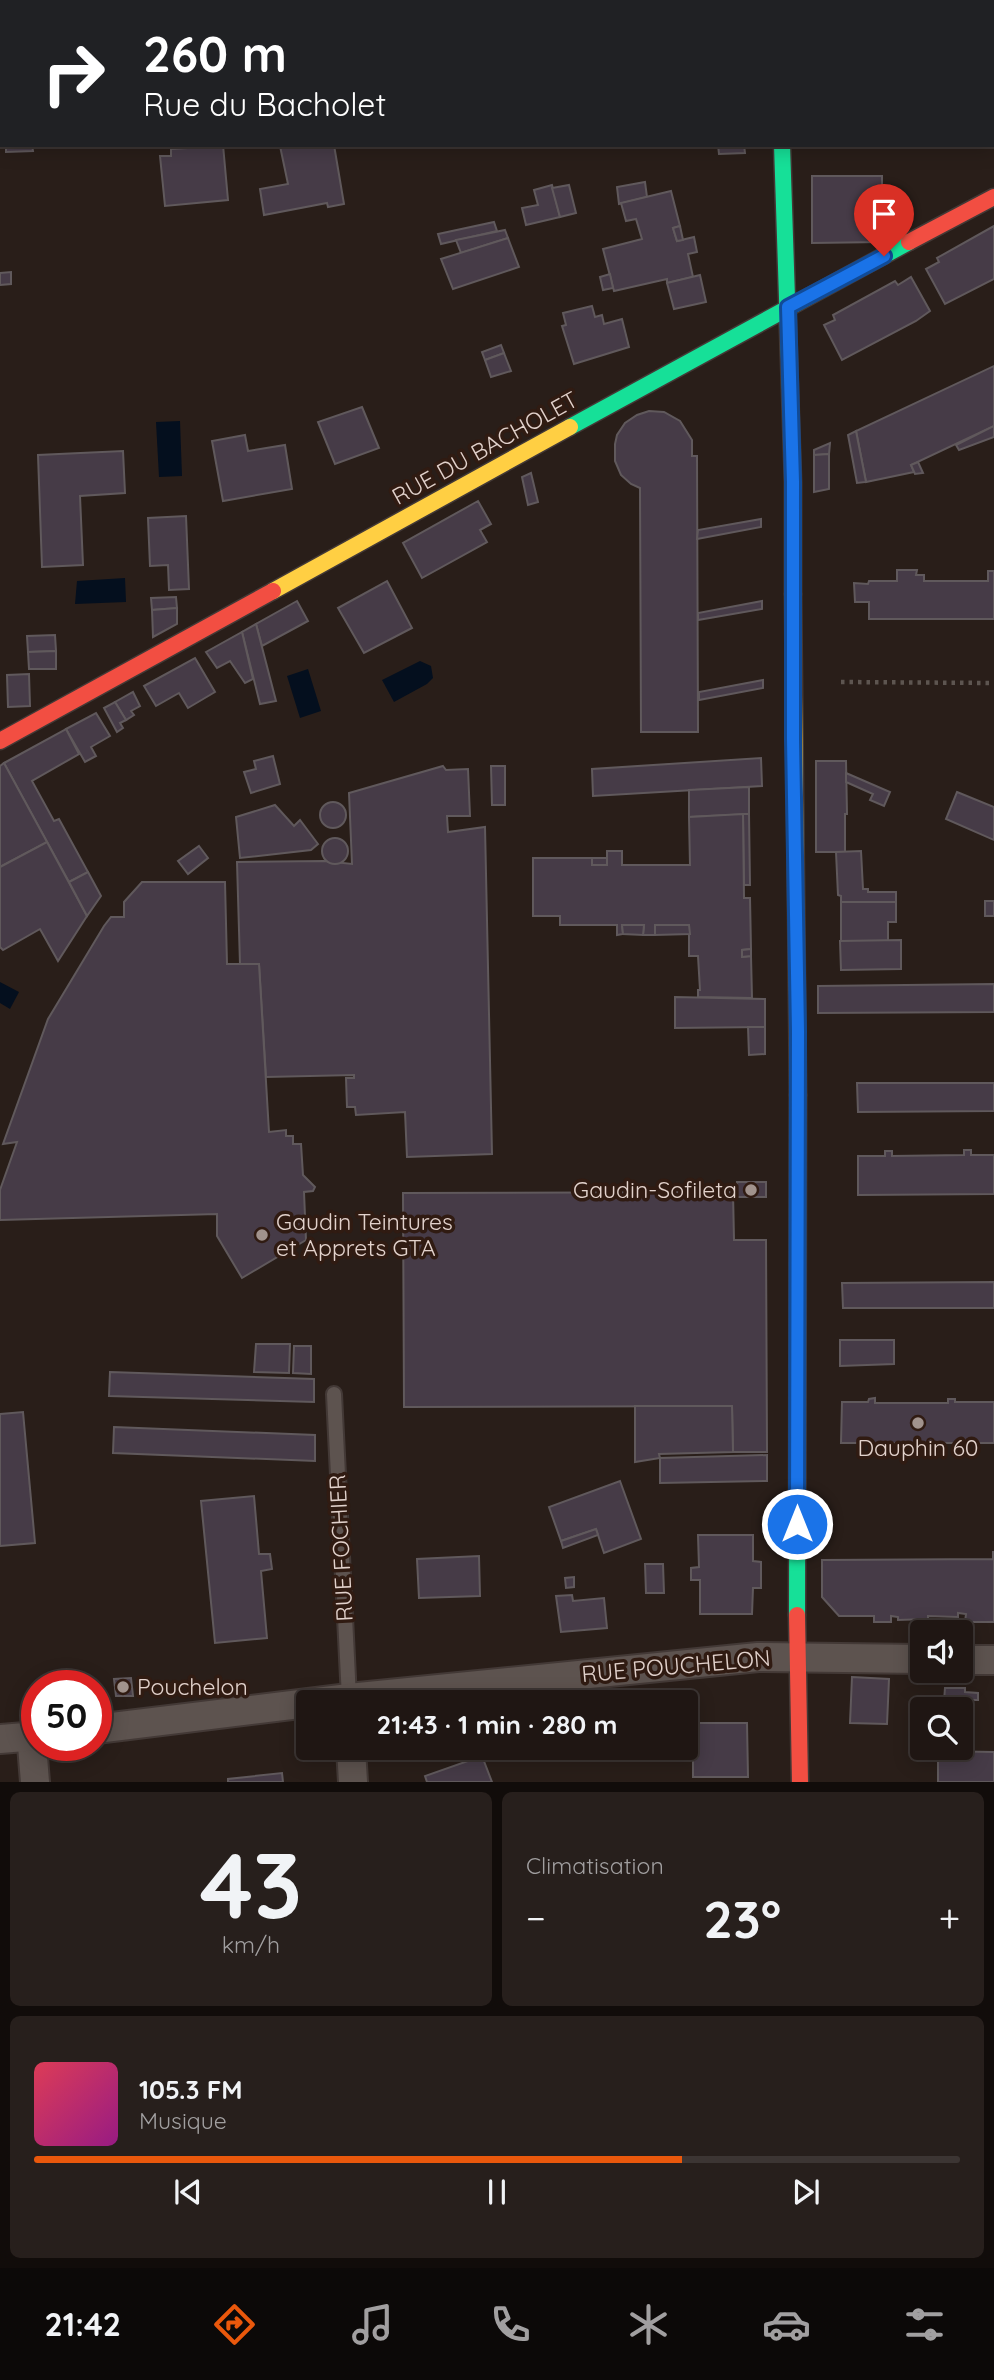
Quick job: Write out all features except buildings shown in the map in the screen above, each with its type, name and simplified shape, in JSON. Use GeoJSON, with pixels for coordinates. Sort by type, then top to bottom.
{"type":"FeatureCollection","features":[{"type":"Feature","properties":{"kind":"main road"},"geometry":{"type":"LineString","coordinates":[[782,147],[793,482],[793,739],[798,1031],[797,1657],[800,1782]]}},
{"type":"Feature","properties":{"kind":"main road","name":"RUE DU BACHOLET"},"geometry":{"type":"LineString","coordinates":[[0,741],[788,307],[994,198]]}},
{"type":"Feature","properties":{"kind":"street","name":"RUE POUCHELON"},"geometry":{"type":"LineString","coordinates":[[444,1690],[758,1657],[910,1659]]}},
{"type":"Feature","properties":{"kind":"street"},"geometry":{"type":"LineString","coordinates":[[973,1660],[994,1660]]}},
{"type":"Feature","properties":{"kind":"street","name":"RUE POUCHELON"},"geometry":{"type":"LineString","coordinates":[[112,1727],[296,1706]]}},
{"type":"Feature","properties":{"kind":"street"},"geometry":{"type":"LineString","coordinates":[[0,1739],[21,1738]]}},
{"type":"Feature","properties":{"kind":"street"},"geometry":{"type":"LineString","coordinates":[[352,1760],[353,1782]]}},
{"type":"Feature","properties":{"kind":"street"},"geometry":{"type":"LineString","coordinates":[[33,1761],[34,1782]]}},
{"type":"Feature","properties":{"kind":"lane","name":"RUE FOCHIER"},"geometry":{"type":"LineString","coordinates":[[334,1394],[349,1690]]}},
{"type":"Feature","properties":{"kind":"path"},"geometry":{"type":"LineString","coordinates":[[841,682],[994,683]]}},
{"type":"Feature","properties":{"kind":"water"},"geometry":{"type":"Polygon","coordinates":[[[180,421],[182,476],[159,477],[156,422],[180,421]]]}},
{"type":"Feature","properties":{"kind":"water"},"geometry":{"type":"Polygon","coordinates":[[[125,578],[126,602],[75,604],[77,581],[125,578]]]}},
{"type":"Feature","properties":{"kind":"water"},"geometry":{"type":"Polygon","coordinates":[[[420,661],[431,666],[433,678],[394,702],[382,680],[420,661]]]}},
{"type":"Feature","properties":{"kind":"water"},"geometry":{"type":"Polygon","coordinates":[[[308,669],[321,711],[300,718],[287,676],[308,669]]]}},
{"type":"Feature","properties":{"kind":"water"},"geometry":{"type":"Polygon","coordinates":[[[0,982],[19,992],[10,1009],[0,1003],[0,982]]]}},
{"type":"Feature","properties":{"kind":"traffic: fast"},"geometry":{"type":"LineString","coordinates":[[782,147],[793,482],[793,594]]}},
{"type":"Feature","properties":{"kind":"traffic: fast"},"geometry":{"type":"LineString","coordinates":[[570,427],[909,242]]}},
{"type":"Feature","properties":{"kind":"traffic: fast"},"geometry":{"type":"LineString","coordinates":[[797,1615],[798,1095]]}},
{"type":"Feature","properties":{"kind":"traffic: slow"},"geometry":{"type":"LineString","coordinates":[[273,591],[570,427]]}},
{"type":"Feature","properties":{"kind":"traffic: slow"},"geometry":{"type":"LineString","coordinates":[[793,594],[798,1095]]}},
{"type":"Feature","properties":{"kind":"traffic: jam"},"geometry":{"type":"LineString","coordinates":[[909,242],[994,197]]}},
{"type":"Feature","properties":{"kind":"traffic: jam"},"geometry":{"type":"LineString","coordinates":[[0,741],[273,591]]}},
{"type":"Feature","properties":{"kind":"traffic: jam"},"geometry":{"type":"LineString","coordinates":[[797,1615],[800,1782]]}},
{"type":"Feature","properties":{"kind":"place","name":"Gaudin-Sofileta"},"geometry":{"type":"Point","coordinates":[751,1190]}},
{"type":"Feature","properties":{"kind":"place","name":"Gaudin Teintures et Apprets GTA"},"geometry":{"type":"Point","coordinates":[262,1235]}},
{"type":"Feature","properties":{"kind":"place","name":"Dauphin 60"},"geometry":{"type":"Point","coordinates":[918,1423]}},
{"type":"Feature","properties":{"kind":"place","name":"Pouchelon"},"geometry":{"type":"Point","coordinates":[123,1687]}},
{"type":"Feature","properties":{"kind":"route"},"geometry":{"type":"LineString","coordinates":[[797,1524],[798,1031],[793,739],[793,482],[788,307],[884,256]]}}]}
